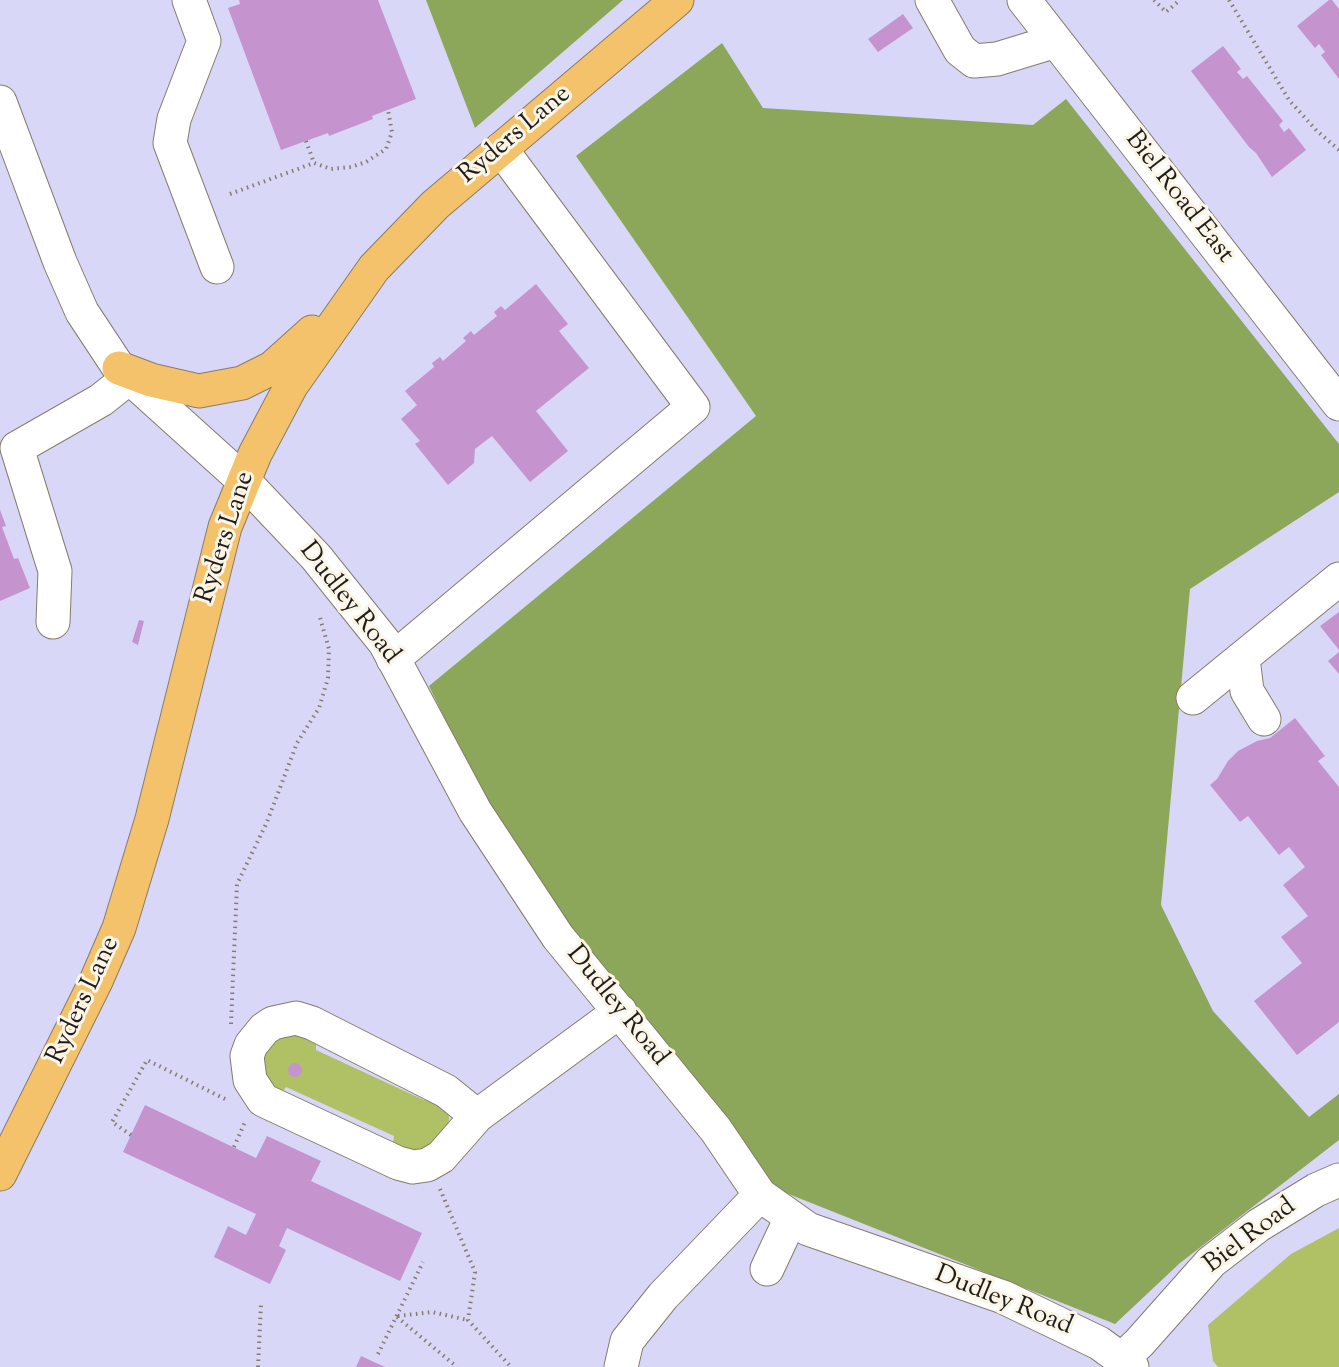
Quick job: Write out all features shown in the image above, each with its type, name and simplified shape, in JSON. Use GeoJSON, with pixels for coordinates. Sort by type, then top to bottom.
{"type":"FeatureCollection","features":[{"type":"Feature","properties":{"kind":"main road","name":"Ryders Lane"},"geometry":{"type":"LineString","coordinates":[[0,1174],[91,991],[118,928],[152,819],[222,538],[243,480],[291,386],[374,268],[435,205],[677,0]]}},
{"type":"Feature","properties":{"kind":"main road"},"geometry":{"type":"LineString","coordinates":[[125,373],[199,391],[242,383],[272,368],[296,348],[374,268]]}},
{"type":"Feature","properties":{"kind":"street"},"geometry":{"type":"LineString","coordinates":[[189,0],[204,41],[174,119],[170,143],[217,267]]}},
{"type":"Feature","properties":{"kind":"street"},"geometry":{"type":"LineString","coordinates":[[932,0],[960,50],[974,61],[997,59],[1056,41]]}},
{"type":"Feature","properties":{"kind":"street","name":"Biel Road East"},"geometry":{"type":"LineString","coordinates":[[1024,0],[1299,354],[1334,387]]}},
{"type":"Feature","properties":{"kind":"street","name":"Dudley Road"},"geometry":{"type":"LineString","coordinates":[[0,102],[60,262],[82,312],[125,373],[243,480],[316,557],[385,643],[475,811],[558,937],[716,1130],[760,1195],[808,1229],[1003,1298],[1099,1343],[1127,1363]]}},
{"type":"Feature","properties":{"kind":"street"},"geometry":{"type":"LineString","coordinates":[[393,659],[693,407],[501,149]]}},
{"type":"Feature","properties":{"kind":"street"},"geometry":{"type":"LineString","coordinates":[[53,622],[55,571],[17,448],[101,400],[125,373]]}},
{"type":"Feature","properties":{"kind":"street"},"geometry":{"type":"LineString","coordinates":[[1193,698],[1339,579]]}},
{"type":"Feature","properties":{"kind":"street"},"geometry":{"type":"LineString","coordinates":[[1243,658],[1247,691],[1264,719]]}},
{"type":"Feature","properties":{"kind":"street"},"geometry":{"type":"LineString","coordinates":[[477,1116],[446,1091],[312,1023],[296,1018],[273,1023],[264,1029],[251,1045],[247,1056],[250,1080],[262,1100],[398,1163],[413,1167],[427,1165],[441,1157],[477,1116],[620,1011]]}},
{"type":"Feature","properties":{"kind":"street","name":"Biel Road"},"geometry":{"type":"LineString","coordinates":[[1127,1363],[1139,1343],[1211,1262],[1259,1225],[1339,1180]]}},
{"type":"Feature","properties":{"kind":"street"},"geometry":{"type":"LineString","coordinates":[[621,1367],[627,1341],[663,1296],[760,1195]]}},
{"type":"Feature","properties":{"kind":"street"},"geometry":{"type":"LineString","coordinates":[[767,1269],[791,1218]]}},
{"type":"Feature","properties":{"kind":"path"},"geometry":{"type":"LineString","coordinates":[[1154,0],[1166,12],[1180,0]]}},
{"type":"Feature","properties":{"kind":"path"},"geometry":{"type":"LineString","coordinates":[[1229,0],[1289,100],[1317,131],[1339,150]]}},
{"type":"Feature","properties":{"kind":"path"},"geometry":{"type":"LineString","coordinates":[[230,194],[314,163],[331,169],[351,167],[366,162],[386,149],[392,132],[388,110]]}},
{"type":"Feature","properties":{"kind":"path"},"geometry":{"type":"LineString","coordinates":[[306,141],[314,163]]}},
{"type":"Feature","properties":{"kind":"path"},"geometry":{"type":"LineString","coordinates":[[231,1028],[237,884],[267,822],[297,743],[319,708],[328,678],[329,649],[319,614]]}},
{"type":"Feature","properties":{"kind":"path"},"geometry":{"type":"LineString","coordinates":[[131,1135],[112,1122],[147,1060],[229,1102]]}},
{"type":"Feature","properties":{"kind":"path"},"geometry":{"type":"LineString","coordinates":[[234,1147],[246,1121]]}},
{"type":"Feature","properties":{"kind":"path"},"geometry":{"type":"LineString","coordinates":[[438,1182],[453,1224],[475,1272],[468,1320]]}},
{"type":"Feature","properties":{"kind":"path"},"geometry":{"type":"LineString","coordinates":[[378,1354],[423,1262]]}},
{"type":"Feature","properties":{"kind":"path"},"geometry":{"type":"LineString","coordinates":[[258,1367],[261,1304]]}},
{"type":"Feature","properties":{"kind":"path"},"geometry":{"type":"LineString","coordinates":[[397,1317],[432,1312],[468,1320],[511,1367]]}},
{"type":"Feature","properties":{"kind":"path"},"geometry":{"type":"LineString","coordinates":[[397,1317],[457,1367]]}},
{"type":"Feature","properties":{"kind":"shaded area"},"geometry":{"type":"Polygon","coordinates":[[[0,0],[1339,0],[1339,1367],[0,1367],[0,0]]]}},
{"type":"Feature","properties":{"kind":"green space"},"geometry":{"type":"Polygon","coordinates":[[[426,0],[623,0],[475,128],[426,0]]]}},
{"type":"Feature","properties":{"kind":"green space"},"geometry":{"type":"Polygon","coordinates":[[[722,43],[763,108],[1033,125],[1066,99],[1339,444],[1339,492],[1190,589],[1161,905],[1213,1011],[1309,1117],[1339,1094],[1339,1140],[1180,1263],[1115,1324],[751,1179],[550,937],[429,686],[756,416],[576,156],[722,43]]]}},
{"type":"Feature","properties":{"kind":"green space"},"geometry":{"type":"Polygon","coordinates":[[[286,1032],[316,1040],[316,1050],[424,1100],[431,1096],[446,1105],[449,1118],[448,1129],[418,1156],[393,1143],[394,1136],[286,1087],[277,1092],[263,1076],[263,1053],[268,1045],[286,1032]]]}},
{"type":"Feature","properties":{"kind":"green space"},"geometry":{"type":"Polygon","coordinates":[[[1339,1228],[1339,1367],[1218,1367],[1213,1361],[1208,1325],[1291,1254],[1339,1228]]]}},
{"type":"Feature","properties":{"kind":"building"},"geometry":{"type":"Polygon","coordinates":[[[239,0],[378,0],[416,99],[329,136],[328,133],[281,150],[228,8],[240,4],[239,0]]]}},
{"type":"Feature","properties":{"kind":"building"},"geometry":{"type":"Polygon","coordinates":[[[1332,0],[1339,9],[1339,79],[1321,55],[1325,52],[1319,44],[1315,48],[1297,26],[1332,0]]]}},
{"type":"Feature","properties":{"kind":"building"},"geometry":{"type":"Polygon","coordinates":[[[903,14],[913,28],[878,52],[868,39],[903,14]]]}},
{"type":"Feature","properties":{"kind":"building"},"geometry":{"type":"Polygon","coordinates":[[[1223,46],[1241,69],[1237,72],[1243,79],[1247,76],[1283,121],[1279,125],[1284,132],[1289,128],[1306,150],[1272,177],[1256,153],[1191,71],[1223,46]]]}},
{"type":"Feature","properties":{"kind":"building"},"geometry":{"type":"Polygon","coordinates":[[[536,284],[568,324],[559,331],[589,368],[536,411],[568,451],[530,482],[492,436],[475,449],[474,463],[448,485],[415,444],[420,441],[401,419],[417,405],[405,391],[434,367],[432,363],[440,357],[443,361],[466,341],[463,338],[471,331],[474,335],[497,316],[494,312],[501,306],[505,310],[536,284]]]}},
{"type":"Feature","properties":{"kind":"building"},"geometry":{"type":"Polygon","coordinates":[[[0,510],[6,526],[2,527],[14,559],[18,558],[30,588],[0,601],[0,510]]]}},
{"type":"Feature","properties":{"kind":"building"},"geometry":{"type":"Polygon","coordinates":[[[1339,612],[1339,650],[1320,626],[1339,612]]]}},
{"type":"Feature","properties":{"kind":"building"},"geometry":{"type":"Polygon","coordinates":[[[139,620],[144,621],[138,645],[132,642],[139,620]]]}},
{"type":"Feature","properties":{"kind":"building"},"geometry":{"type":"Polygon","coordinates":[[[1339,652],[1339,674],[1328,661],[1339,652]]]}},
{"type":"Feature","properties":{"kind":"building"},"geometry":{"type":"Polygon","coordinates":[[[1295,718],[1325,756],[1318,761],[1339,787],[1339,1022],[1297,1055],[1254,1001],[1302,963],[1281,937],[1308,916],[1283,885],[1305,867],[1289,847],[1279,855],[1248,816],[1240,822],[1210,785],[1238,751],[1257,741],[1270,738],[1295,718]]]}},
{"type":"Feature","properties":{"kind":"building"},"geometry":{"type":"Polygon","coordinates":[[[292,1063],[298,1063],[302,1070],[298,1077],[292,1077],[288,1073],[288,1067],[292,1063]]]}},
{"type":"Feature","properties":{"kind":"building"},"geometry":{"type":"Polygon","coordinates":[[[145,1105],[256,1158],[267,1136],[321,1161],[311,1181],[422,1233],[400,1281],[287,1228],[279,1246],[286,1250],[270,1284],[214,1257],[228,1226],[246,1235],[256,1214],[123,1152],[145,1105]]]}},
{"type":"Feature","properties":{"kind":"building"},"geometry":{"type":"Polygon","coordinates":[[[361,1356],[385,1367],[356,1367],[361,1356]]]}}]}
